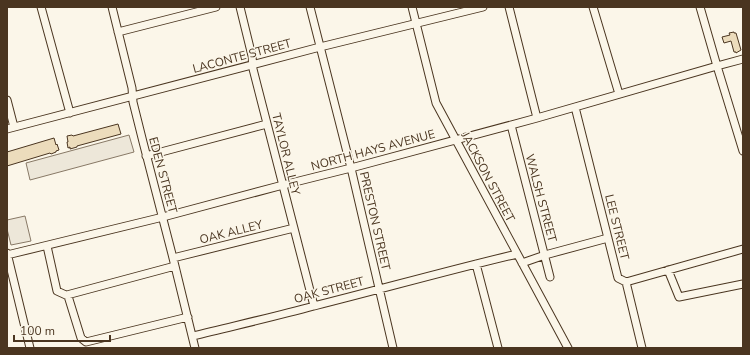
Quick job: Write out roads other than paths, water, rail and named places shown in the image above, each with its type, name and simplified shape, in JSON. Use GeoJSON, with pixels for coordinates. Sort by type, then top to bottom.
{"type":"FeatureCollection","features":[{"type":"Feature","properties":{"kind":"street"},"geometry":{"type":"LineString","coordinates":[[41,7],[70,113]]}},
{"type":"Feature","properties":{"kind":"street","name":"EDEN STREET"},"geometry":{"type":"LineString","coordinates":[[112,7],[132,89],[133,104],[140,143],[146,156],[163,217],[195,348]]}},
{"type":"Feature","properties":{"kind":"street"},"geometry":{"type":"LineString","coordinates":[[118,32],[216,7]]}},
{"type":"Feature","properties":{"kind":"street","name":"TAYLOR ALLEY"},"geometry":{"type":"LineString","coordinates":[[240,7],[267,124],[314,306]]}},
{"type":"Feature","properties":{"kind":"street","name":"PRESTON STREET"},"geometry":{"type":"LineString","coordinates":[[310,7],[351,168],[393,348]]}},
{"type":"Feature","properties":{"kind":"street","name":"JACKSON STREET"},"geometry":{"type":"LineString","coordinates":[[412,7],[436,103],[568,348]]}},
{"type":"Feature","properties":{"kind":"street","name":"LACONTE STREET"},"geometry":{"type":"LineString","coordinates":[[11,128],[320,47],[484,7]]}},
{"type":"Feature","properties":{"kind":"street"},"geometry":{"type":"LineString","coordinates":[[509,7],[537,118]]}},
{"type":"Feature","properties":{"kind":"street"},"geometry":{"type":"LineString","coordinates":[[593,7],[619,94]]}},
{"type":"Feature","properties":{"kind":"street"},"geometry":{"type":"LineString","coordinates":[[700,7],[743,151]]}},
{"type":"Feature","properties":{"kind":"street","name":"NORTH HAYS AVENUE"},"geometry":{"type":"LineString","coordinates":[[7,254],[47,246],[163,217],[351,168],[537,118],[743,59]]}},
{"type":"Feature","properties":{"kind":"street"},"geometry":{"type":"LineString","coordinates":[[7,100],[11,128]]}},
{"type":"Feature","properties":{"kind":"street","name":"LEE STREET"},"geometry":{"type":"LineString","coordinates":[[575,107],[618,278],[626,282],[642,348]]}},
{"type":"Feature","properties":{"kind":"street"},"geometry":{"type":"LineString","coordinates":[[146,156],[267,124]]}},
{"type":"Feature","properties":{"kind":"street","name":"WALSH STREET"},"geometry":{"type":"LineString","coordinates":[[511,125],[550,276]]}},
{"type":"Feature","properties":{"kind":"street","name":"OAK ALLEY"},"geometry":{"type":"LineString","coordinates":[[173,258],[294,228]]}},
{"type":"Feature","properties":{"kind":"street"},"geometry":{"type":"LineString","coordinates":[[522,263],[545,255],[608,238]]}},
{"type":"Feature","properties":{"kind":"street"},"geometry":{"type":"LineString","coordinates":[[47,246],[57,291],[68,296],[81,338],[86,342],[188,316]]}},
{"type":"Feature","properties":{"kind":"street"},"geometry":{"type":"LineString","coordinates":[[626,282],[743,249]]}},
{"type":"Feature","properties":{"kind":"street"},"geometry":{"type":"LineString","coordinates":[[7,254],[30,348]]}},
{"type":"Feature","properties":{"kind":"street","name":"OAK STREET"},"geometry":{"type":"LineString","coordinates":[[193,336],[517,254]]}},
{"type":"Feature","properties":{"kind":"street"},"geometry":{"type":"LineString","coordinates":[[476,264],[498,348]]}},
{"type":"Feature","properties":{"kind":"street"},"geometry":{"type":"LineString","coordinates":[[67,296],[175,266]]}},
{"type":"Feature","properties":{"kind":"street"},"geometry":{"type":"LineString","coordinates":[[668,270],[678,297],[743,284]]}}]}
